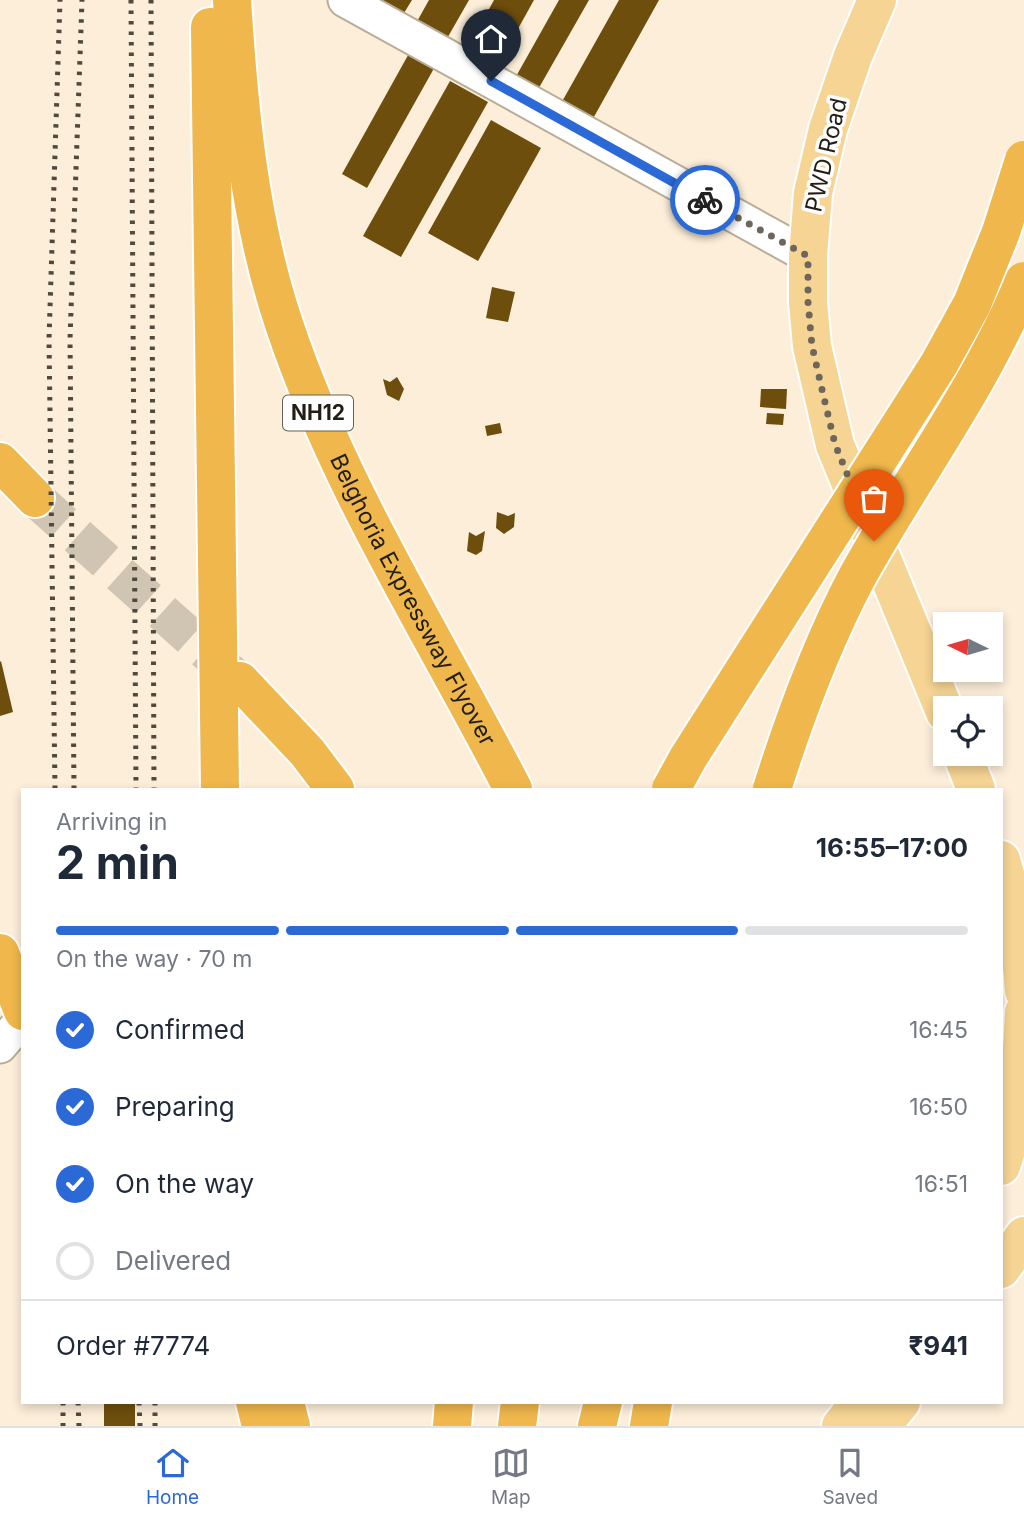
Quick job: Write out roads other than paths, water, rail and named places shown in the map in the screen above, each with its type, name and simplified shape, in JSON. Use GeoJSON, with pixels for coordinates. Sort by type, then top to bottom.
{"type":"FeatureCollection","features":[{"type":"Feature","properties":{"kind":"highway"},"geometry":{"type":"LineString","coordinates":[[210,0],[219,788]]}},
{"type":"Feature","properties":{"kind":"highway","name":"Belghoria Expressway Flyover"},"geometry":{"type":"LineString","coordinates":[[232,0],[243,133],[259,231],[283,322],[309,394],[342,471],[512,788]]}},
{"type":"Feature","properties":{"kind":"highway"},"geometry":{"type":"LineString","coordinates":[[672,788],[939,364],[972,304],[1001,232],[1024,160]]}},
{"type":"Feature","properties":{"kind":"highway"},"geometry":{"type":"LineString","coordinates":[[772,788],[813,669],[846,601],[990,353],[1024,281]]}},
{"type":"Feature","properties":{"kind":"highway"},"geometry":{"type":"LineString","coordinates":[[0,462],[35,498]]}},
{"type":"Feature","properties":{"kind":"highway"},"geometry":{"type":"LineString","coordinates":[[240,681],[307,752],[334,788]]}},
{"type":"Feature","properties":{"kind":"highway"},"geometry":{"type":"LineString","coordinates":[[0,953],[21,1006]]}},
{"type":"Feature","properties":{"kind":"highway"},"geometry":{"type":"LineString","coordinates":[[256,1404],[261,1426]]}},
{"type":"Feature","properties":{"kind":"highway"},"geometry":{"type":"LineString","coordinates":[[286,1404],[291,1426]]}},
{"type":"Feature","properties":{"kind":"highway"},"geometry":{"type":"LineString","coordinates":[[452,1426],[454,1404]]}},
{"type":"Feature","properties":{"kind":"highway"},"geometry":{"type":"LineString","coordinates":[[517,1426],[520,1404]]}},
{"type":"Feature","properties":{"kind":"highway"},"geometry":{"type":"LineString","coordinates":[[591,1426],[593,1404]]}},
{"type":"Feature","properties":{"kind":"highway"},"geometry":{"type":"LineString","coordinates":[[597,1426],[602,1404]]}},
{"type":"Feature","properties":{"kind":"highway"},"geometry":{"type":"LineString","coordinates":[[649,1426],[653,1404]]}},
{"type":"Feature","properties":{"kind":"main road","name":"PWD Road"},"geometry":{"type":"LineString","coordinates":[[877,0],[853,56],[828,130],[813,193],[808,256],[808,302],[812,346],[835,444],[938,696]]}},
{"type":"Feature","properties":{"kind":"main road"},"geometry":{"type":"LineString","coordinates":[[967,766],[976,788]]}},
{"type":"Feature","properties":{"kind":"main road"},"geometry":{"type":"LineString","coordinates":[[1003,867],[1020,942],[1024,991]]}},
{"type":"Feature","properties":{"kind":"main road"},"geometry":{"type":"LineString","coordinates":[[1003,1157],[1014,1107],[1024,1012]]}},
{"type":"Feature","properties":{"kind":"main road"},"geometry":{"type":"LineString","coordinates":[[1003,1266],[1024,1236]]}},
{"type":"Feature","properties":{"kind":"main road"},"geometry":{"type":"LineString","coordinates":[[841,1426],[858,1404]]}},
{"type":"Feature","properties":{"kind":"main road"},"geometry":{"type":"LineString","coordinates":[[881,1426],[899,1404]]}},
{"type":"Feature","properties":{"kind":"street"},"geometry":{"type":"LineString","coordinates":[[345,0],[808,256]]}},
{"type":"Feature","properties":{"kind":"street"},"geometry":{"type":"LineString","coordinates":[[0,1046],[21,1022]]}},
{"type":"Feature","properties":{"kind":"tunnel"},"geometry":{"type":"LineString","coordinates":[[35,498],[238,680]]}},
{"type":"Feature","properties":{"kind":"railway"},"geometry":{"type":"LineString","coordinates":[[55,788],[49,339],[60,0]]}},
{"type":"Feature","properties":{"kind":"railway"},"geometry":{"type":"LineString","coordinates":[[74,788],[70,339],[82,0]]}},
{"type":"Feature","properties":{"kind":"railway"},"geometry":{"type":"LineString","coordinates":[[131,0],[136,788]]}},
{"type":"Feature","properties":{"kind":"railway"},"geometry":{"type":"LineString","coordinates":[[151,0],[154,788]]}},
{"type":"Feature","properties":{"kind":"railway"},"geometry":{"type":"LineString","coordinates":[[63,1404],[63,1426]]}},
{"type":"Feature","properties":{"kind":"railway"},"geometry":{"type":"LineString","coordinates":[[78,1404],[79,1426]]}},
{"type":"Feature","properties":{"kind":"railway"},"geometry":{"type":"LineString","coordinates":[[139,1404],[140,1426]]}},
{"type":"Feature","properties":{"kind":"railway"},"geometry":{"type":"LineString","coordinates":[[155,1404],[155,1426]]}}]}
